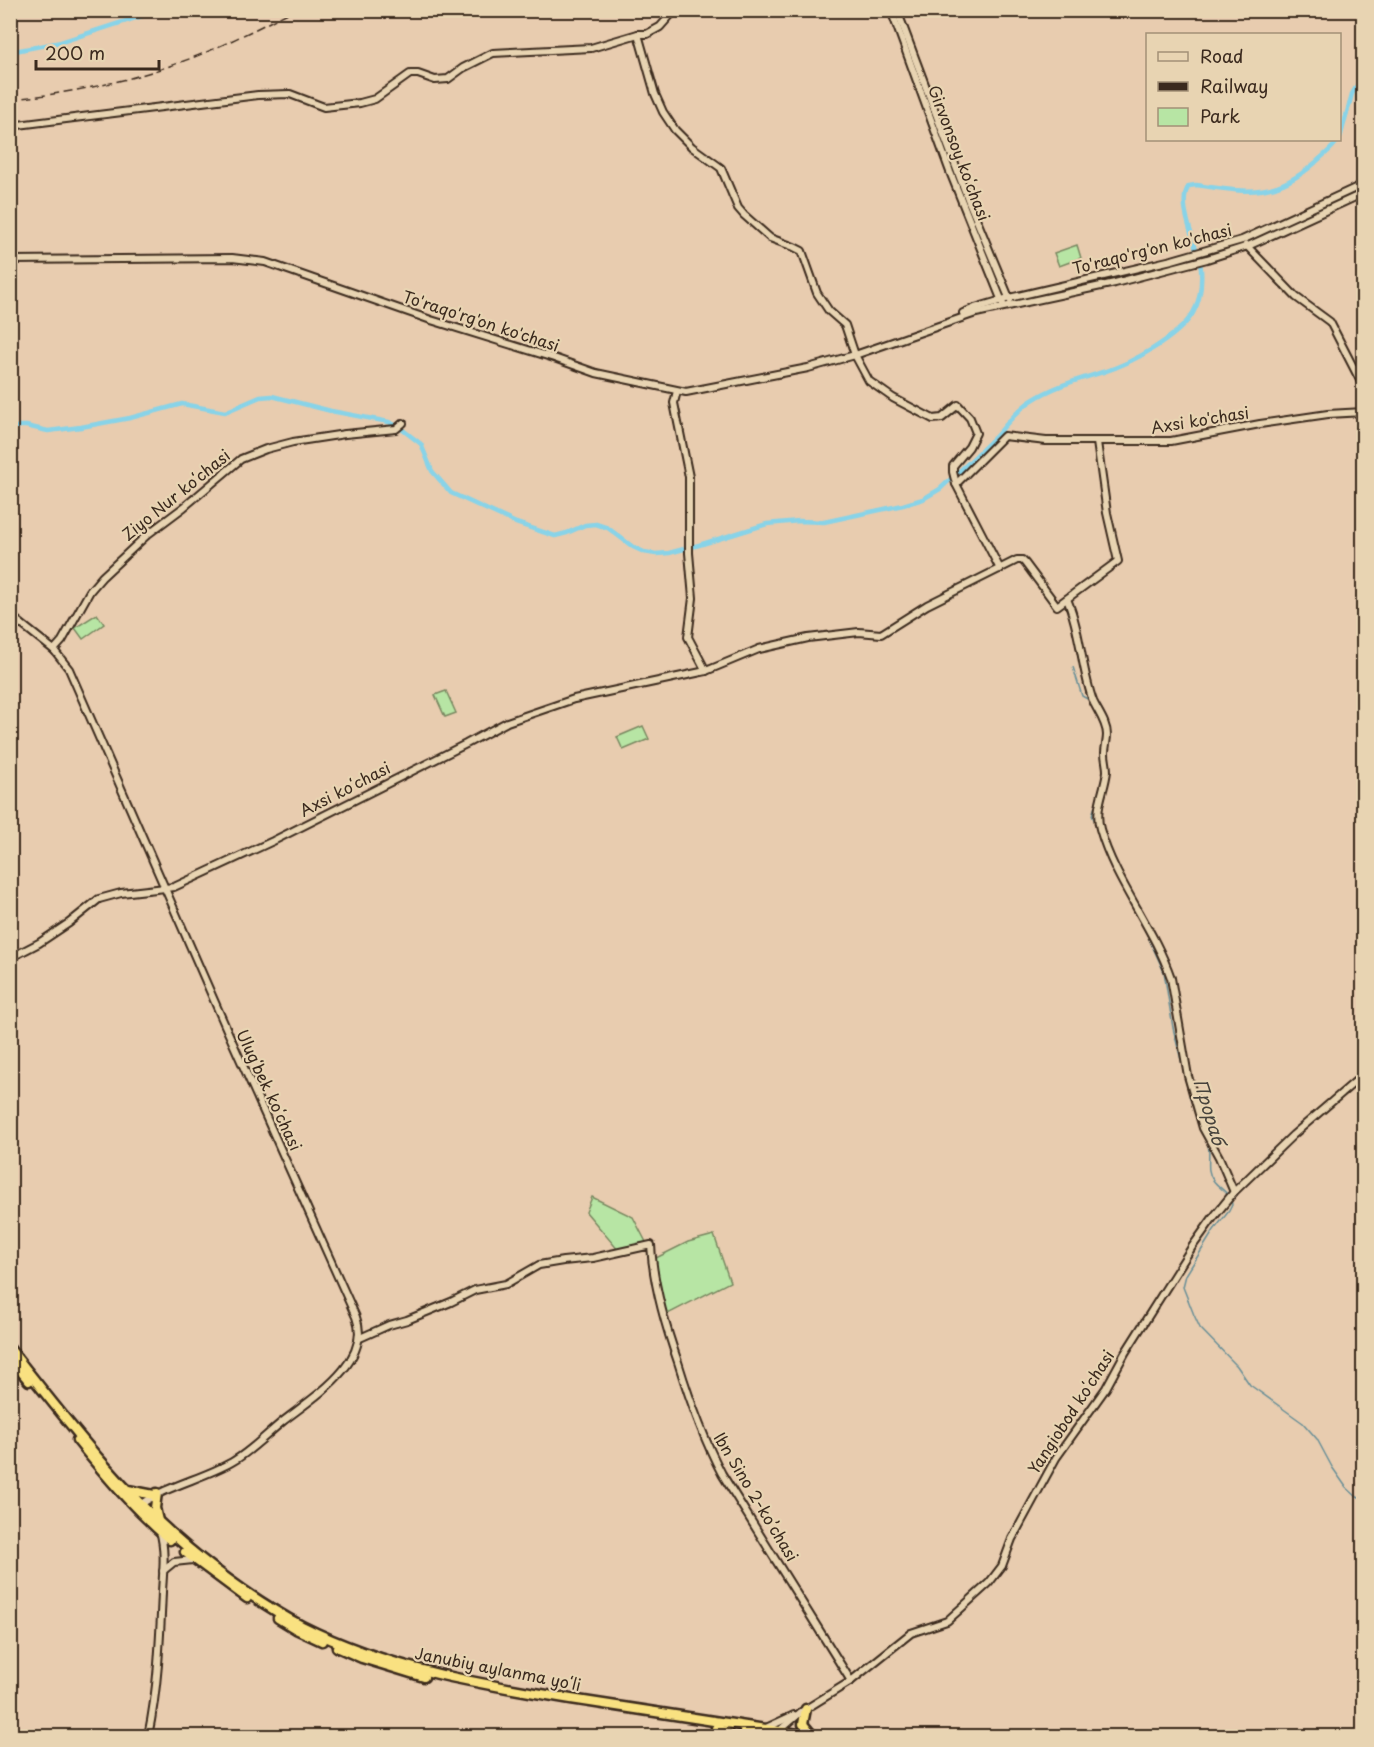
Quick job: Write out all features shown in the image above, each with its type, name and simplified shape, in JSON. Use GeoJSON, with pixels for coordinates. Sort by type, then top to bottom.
{"type":"FeatureCollection","features":[{"type":"Feature","properties":{"kind":"highway","name":"Janubiy aylanma yoʻli"},"geometry":{"type":"LineString","coordinates":[[10,1349],[58,1410],[159,1526],[244,1590],[286,1617],[347,1645],[392,1662],[457,1680],[758,1734]]}},
{"type":"Feature","properties":{"kind":"highway","name":"Janubiy aylanma yoʻli"},"geometry":{"type":"LineString","coordinates":[[10,1359],[118,1490],[194,1560],[237,1592],[296,1629],[362,1658],[413,1674],[473,1688],[716,1728],[758,1734],[812,1737]]}},
{"type":"Feature","properties":{"kind":"highway"},"geometry":{"type":"LineString","coordinates":[[126,1489],[137,1493],[155,1494],[159,1526]]}},
{"type":"Feature","properties":{"kind":"highway"},"geometry":{"type":"LineString","coordinates":[[804,1711],[803,1724],[812,1737]]}},
{"type":"Feature","properties":{"kind":"highway"},"geometry":{"type":"LineString","coordinates":[[716,1728],[727,1732],[730,1737]]}},
{"type":"Feature","properties":{"kind":"street"},"geometry":{"type":"LineString","coordinates":[[10,126],[258,95],[291,94],[324,107],[348,106],[375,99],[410,74],[418,74],[435,80],[448,79],[463,68],[494,53],[585,49],[653,32],[675,10]]}},
{"type":"Feature","properties":{"kind":"street","name":"Girvonsoy koʻchasi"},"geometry":{"type":"LineString","coordinates":[[891,10],[950,172],[1003,303]]}},
{"type":"Feature","properties":{"kind":"street","name":"Girvonsoy koʻchasi"},"geometry":{"type":"LineString","coordinates":[[897,10],[968,199],[1010,301]]}},
{"type":"Feature","properties":{"kind":"street"},"geometry":{"type":"LineString","coordinates":[[638,34],[655,94],[663,112],[675,130],[692,147],[721,168],[738,208],[744,215],[770,238],[802,251],[817,292],[829,311],[845,326],[855,355],[869,381],[933,419],[942,418],[955,406],[960,406],[970,418],[976,431],[969,447],[953,466],[953,472],[956,483],[1000,569]]}},
{"type":"Feature","properties":{"kind":"street","name":"To'raqo'rg'on ko'chasi"},"geometry":{"type":"LineString","coordinates":[[10,260],[232,258],[265,262],[596,373],[677,391],[693,392],[855,355],[938,325],[975,308],[1003,303],[1242,240],[1364,184]]}},
{"type":"Feature","properties":{"kind":"street","name":"To'raqo'rg'on ko'chasi"},"geometry":{"type":"LineString","coordinates":[[1010,301],[1115,283],[1191,264],[1248,246],[1364,193]]}},
{"type":"Feature","properties":{"kind":"street"},"geometry":{"type":"LineString","coordinates":[[1242,240],[1296,297],[1330,322],[1364,388]]}},
{"type":"Feature","properties":{"kind":"street"},"geometry":{"type":"LineString","coordinates":[[677,391],[674,403],[689,477],[693,598],[688,637],[706,671]]}},
{"type":"Feature","properties":{"kind":"street","name":"Axsi ko'chasi"},"geometry":{"type":"LineString","coordinates":[[956,483],[1004,435],[1046,441],[1171,441],[1260,424],[1328,414],[1364,412]]}},
{"type":"Feature","properties":{"kind":"street","name":"Ziyo Nur koʻchasi"},"geometry":{"type":"LineString","coordinates":[[54,650],[66,634],[90,591],[102,577],[148,534],[241,459],[293,442],[396,429],[403,423]]}},
{"type":"Feature","properties":{"kind":"street"},"geometry":{"type":"LineString","coordinates":[[1097,442],[1107,513],[1118,561],[1067,600],[1075,617],[1081,657],[1086,667],[1092,698],[1106,727],[1107,770],[1098,808],[1100,831],[1130,897],[1166,963],[1171,978],[1188,1076],[1203,1128],[1234,1192]]}},
{"type":"Feature","properties":{"kind":"street","name":"Axsi koʻchasi"},"geometry":{"type":"LineString","coordinates":[[10,958],[39,943],[99,899],[121,893],[174,887],[253,851],[507,722],[574,699],[706,671],[759,649],[808,638],[859,632],[881,634],[927,605],[1017,560],[1022,560],[1057,606],[1067,600]]}},
{"type":"Feature","properties":{"kind":"street","name":"Ulugʻbek koʻchasi"},"geometry":{"type":"LineString","coordinates":[[10,615],[54,650],[69,669],[356,1317],[360,1338]]}},
{"type":"Feature","properties":{"kind":"street","name":"Yangiobod koʻchasi"},"geometry":{"type":"LineString","coordinates":[[775,1735],[804,1711],[852,1681],[911,1634],[947,1621],[998,1573],[1012,1539],[1056,1458],[1106,1389],[1125,1353],[1186,1256],[1227,1199],[1293,1135],[1364,1074]]}},
{"type":"Feature","properties":{"kind":"street","name":"Ibn Sino 2-koʼchasi"},"geometry":{"type":"LineString","coordinates":[[360,1338],[452,1302],[475,1290],[506,1284],[539,1265],[593,1258],[651,1245],[658,1292],[669,1335],[709,1449],[722,1474],[852,1681]]}},
{"type":"Feature","properties":{"kind":"street"},"geometry":{"type":"LineString","coordinates":[[140,1505],[155,1494],[215,1470],[241,1456],[331,1384],[347,1362],[360,1338]]}},
{"type":"Feature","properties":{"kind":"street"},"geometry":{"type":"LineString","coordinates":[[148,1737],[156,1693],[163,1571],[164,1545],[159,1526]]}},
{"type":"Feature","properties":{"kind":"street"},"geometry":{"type":"LineString","coordinates":[[163,1571],[179,1560],[194,1560]]}},
{"type":"Feature","properties":{"kind":"street"},"geometry":{"type":"LineString","coordinates":[[758,1734],[804,1711]]}},
{"type":"Feature","properties":{"kind":"green space"},"geometry":{"type":"Polygon","coordinates":[[[1077,245],[1081,258],[1059,266],[1054,253],[1077,245]]]}},
{"type":"Feature","properties":{"kind":"green space"},"geometry":{"type":"Polygon","coordinates":[[[97,614],[104,624],[83,639],[75,628],[97,614]]]}},
{"type":"Feature","properties":{"kind":"green space"},"geometry":{"type":"Polygon","coordinates":[[[446,691],[456,713],[445,717],[435,695],[446,691]]]}},
{"type":"Feature","properties":{"kind":"green space"},"geometry":{"type":"Polygon","coordinates":[[[643,726],[649,739],[623,750],[617,737],[643,726]]]}},
{"type":"Feature","properties":{"kind":"green space"},"geometry":{"type":"Polygon","coordinates":[[[592,1197],[633,1217],[647,1244],[619,1251],[586,1212],[592,1197]]]}},
{"type":"Feature","properties":{"kind":"green space"},"geometry":{"type":"Polygon","coordinates":[[[714,1235],[730,1282],[666,1315],[654,1259],[688,1242],[714,1235]]]}},
{"type":"Feature","properties":{"kind":"waterway"},"geometry":{"type":"LineString","coordinates":[[10,52],[61,42],[160,10]]}},
{"type":"Feature","properties":{"kind":"waterway"},"geometry":{"type":"LineString","coordinates":[[1341,134],[1352,94],[1364,74]]}},
{"type":"Feature","properties":{"kind":"waterway"},"geometry":{"type":"LineString","coordinates":[[10,431],[19,426],[48,431],[81,427],[130,418],[182,404],[225,412],[260,397],[272,396],[331,411],[389,422],[399,427],[421,444],[432,471],[451,493],[516,523],[555,536],[585,525],[596,524],[608,528],[633,547],[656,554],[699,545],[767,524],[799,521],[824,522],[903,505],[923,499],[940,489],[1031,401],[1057,387],[1114,368],[1139,356],[1165,341],[1186,322],[1197,303],[1201,281],[1199,260],[1186,214],[1185,194],[1189,186],[1245,191],[1273,188],[1300,175],[1328,152],[1337,141]]}},
{"type":"Feature","properties":{"kind":"waterway","name":"Прораб"},"geometry":{"type":"LineString","coordinates":[[1073,667],[1082,696],[1091,701]]}},
{"type":"Feature","properties":{"kind":"waterway","name":"Прораб"},"geometry":{"type":"LineString","coordinates":[[1096,824],[1092,815],[1099,794]]}},
{"type":"Feature","properties":{"kind":"waterway","name":"Прораб"},"geometry":{"type":"LineString","coordinates":[[1112,867],[1119,882]]}},
{"type":"Feature","properties":{"kind":"waterway","name":"Прораб"},"geometry":{"type":"LineString","coordinates":[[1144,928],[1164,972],[1173,1028],[1184,1072]]}},
{"type":"Feature","properties":{"kind":"waterway","name":"Прораб"},"geometry":{"type":"LineString","coordinates":[[1187,1083],[1195,1110]]}},
{"type":"Feature","properties":{"kind":"waterway","name":"Прораб"},"geometry":{"type":"LineString","coordinates":[[1200,1129],[1205,1138]]}},
{"type":"Feature","properties":{"kind":"waterway","name":"Прораб"},"geometry":{"type":"LineString","coordinates":[[1208,1145],[1211,1176],[1228,1195]]}},
{"type":"Feature","properties":{"kind":"waterway","name":"Прораб"},"geometry":{"type":"LineString","coordinates":[[1231,1198],[1232,1205],[1229,1211],[1214,1230],[1186,1275],[1183,1287],[1194,1315],[1200,1328],[1237,1366],[1250,1385],[1303,1423],[1317,1439],[1346,1487],[1364,1500]]}},
{"type":"Feature","properties":{"kind":"railway"},"geometry":{"type":"LineString","coordinates":[[10,99],[53,94],[139,76],[210,50],[294,10]]}}]}
